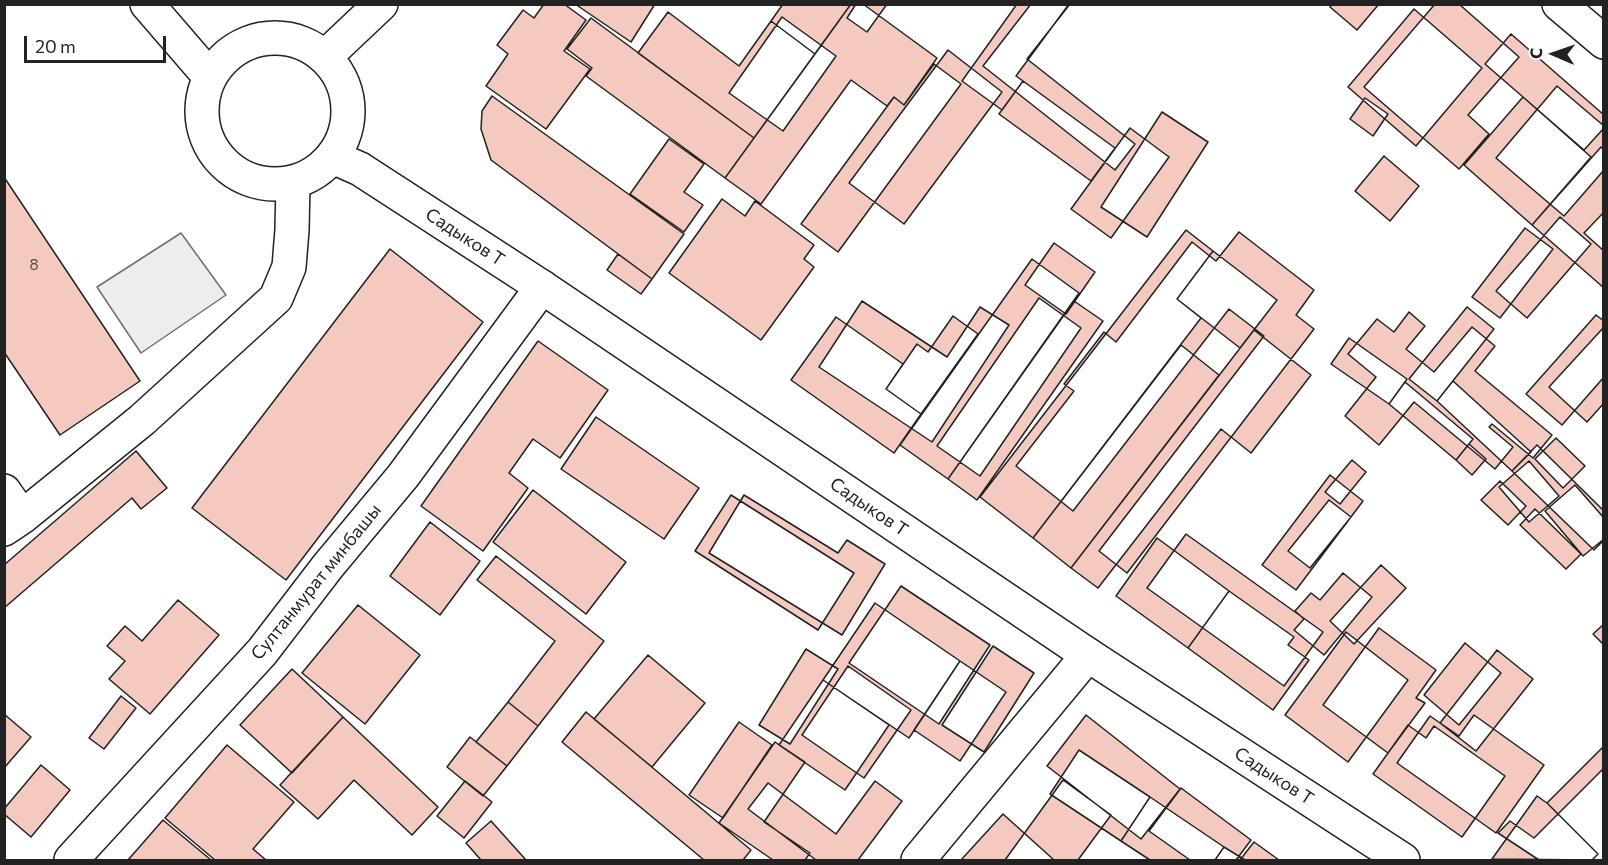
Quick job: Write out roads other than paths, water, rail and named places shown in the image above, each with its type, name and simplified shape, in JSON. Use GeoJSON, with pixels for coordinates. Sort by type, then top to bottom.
{"type":"FeatureCollection","features":[{"type":"Feature","properties":{"kind":"main road"},"geometry":{"type":"LineString","coordinates":[[147,4],[210,78]]}},
{"type":"Feature","properties":{"kind":"main road"},"geometry":{"type":"LineString","coordinates":[[326,56],[381,4]]}},
{"type":"Feature","properties":{"kind":"main road"},"geometry":{"type":"LineString","coordinates":[[1558,4],[1604,42]]}},
{"type":"Feature","properties":{"kind":"main road"},"geometry":{"type":"LineString","coordinates":[[266,38],[289,39],[311,47],[326,56],[341,79],[348,99],[348,120],[344,139],[333,157],[316,174],[293,183],[269,186],[246,179],[225,166],[210,148],[202,125],[202,100],[210,78],[224,58],[243,45],[266,38]]}},
{"type":"Feature","properties":{"kind":"main road","name":"Садыков Т"},"geometry":{"type":"LineString","coordinates":[[333,157],[360,169],[542,287],[1088,655],[1403,861]]}},
{"type":"Feature","properties":{"kind":"main road"},"geometry":{"type":"LineString","coordinates":[[10,512],[142,420],[276,298],[289,267],[293,183]]}},
{"type":"Feature","properties":{"kind":"main road","name":"Султанмурат минбашы"},"geometry":{"type":"LineString","coordinates":[[71,861],[262,652],[328,566],[403,476],[542,287]]}},
{"type":"Feature","properties":{"kind":"main road"},"geometry":{"type":"LineString","coordinates":[[918,861],[1088,655]]}}]}
